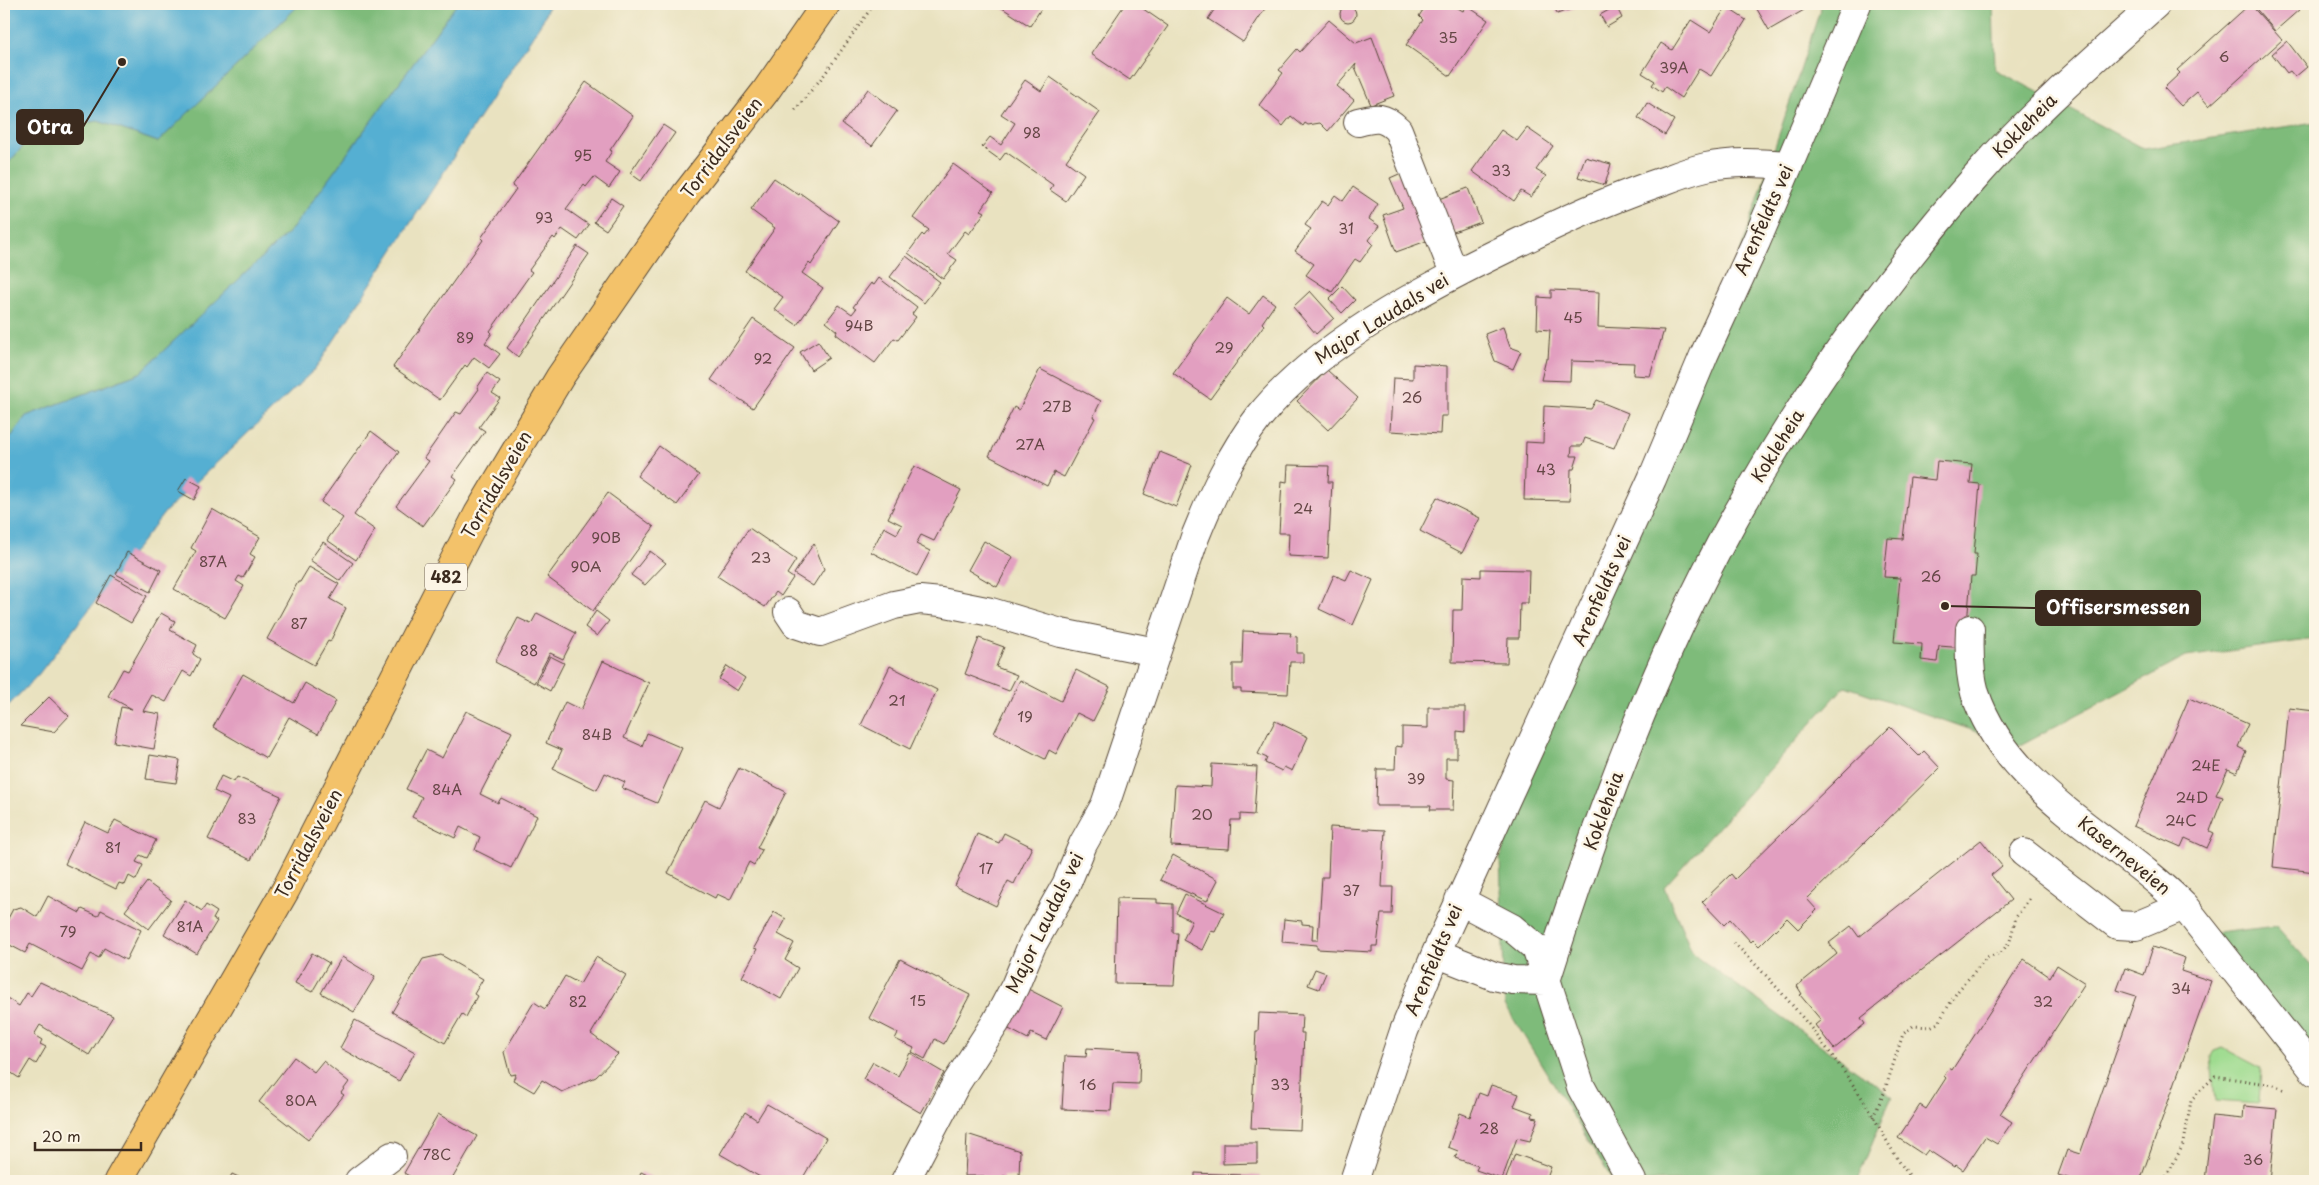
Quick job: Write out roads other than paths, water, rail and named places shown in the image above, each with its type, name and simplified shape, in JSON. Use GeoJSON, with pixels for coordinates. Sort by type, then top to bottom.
{"type":"FeatureCollection","features":[{"type":"Feature","properties":{"kind":"main road","name":"Torridalsveien"},"geometry":{"type":"LineString","coordinates":[[118,1181],[286,889],[478,514],[549,394],[686,194],[764,92],[826,4]]}},
{"type":"Feature","properties":{"kind":"street","name":"Arenfeldts vei"},"geometry":{"type":"LineString","coordinates":[[1354,1181],[1404,1031],[1436,953],[1652,479],[1856,4]]}},
{"type":"Feature","properties":{"kind":"street","name":"Kokleheia"},"geometry":{"type":"LineString","coordinates":[[1546,981],[1604,808],[1652,688],[1733,522],[1785,432],[1906,261],[1983,168],[2053,97],[2156,4]]}},
{"type":"Feature","properties":{"kind":"street","name":"Major Laudals vei"},"geometry":{"type":"LineString","coordinates":[[1358,122],[1382,119],[1388,121],[1398,130],[1454,273]]}},
{"type":"Feature","properties":{"kind":"street","name":"Major Laudals vei"},"geometry":{"type":"LineString","coordinates":[[905,1181],[956,1082],[996,1022],[1015,986],[1032,945],[1066,885],[1083,844],[1104,805],[1195,537],[1213,494],[1236,450],[1259,417],[1308,366],[1362,329],[1454,273],[1600,204],[1705,167],[1744,161],[1788,165]]}},
{"type":"Feature","properties":{"kind":"street"},"geometry":{"type":"LineString","coordinates":[[788,612],[796,624],[820,632],[894,605],[927,601],[991,612],[1061,633],[1156,652]]}},
{"type":"Feature","properties":{"kind":"street","name":"Kaserneveien"},"geometry":{"type":"LineString","coordinates":[[1970,629],[1971,673],[1975,694],[1995,736],[2026,774],[2098,836],[2168,889],[2184,906],[2315,1072]]}},
{"type":"Feature","properties":{"kind":"street"},"geometry":{"type":"LineString","coordinates":[[2024,853],[2117,925],[2136,926],[2184,906]]}},
{"type":"Feature","properties":{"kind":"street"},"geometry":{"type":"LineString","coordinates":[[1459,900],[1512,928],[1536,948],[1580,1087],[1632,1181]]}},
{"type":"Feature","properties":{"kind":"street"},"geometry":{"type":"LineString","coordinates":[[1436,953],[1494,976],[1512,980],[1546,981]]}},
{"type":"Feature","properties":{"kind":"street"},"geometry":{"type":"LineString","coordinates":[[359,1181],[392,1156]]}},
{"type":"Feature","properties":{"kind":"water"},"geometry":{"type":"Polygon","coordinates":[[[4,4],[300,4],[158,142],[98,121],[38,129],[4,168],[4,4]]]}},
{"type":"Feature","properties":{"kind":"water"},"geometry":{"type":"Polygon","coordinates":[[[457,4],[549,4],[543,20],[316,368],[165,512],[38,675],[4,710],[4,447],[26,416],[140,373],[292,229],[457,4]]]}},
{"type":"Feature","properties":{"kind":"place","name":"Otra"},"geometry":{"type":"Point","coordinates":[122,62]}},
{"type":"Feature","properties":{"kind":"place","name":"Offisersmessen"},"geometry":{"type":"Point","coordinates":[1945,606]}}]}
